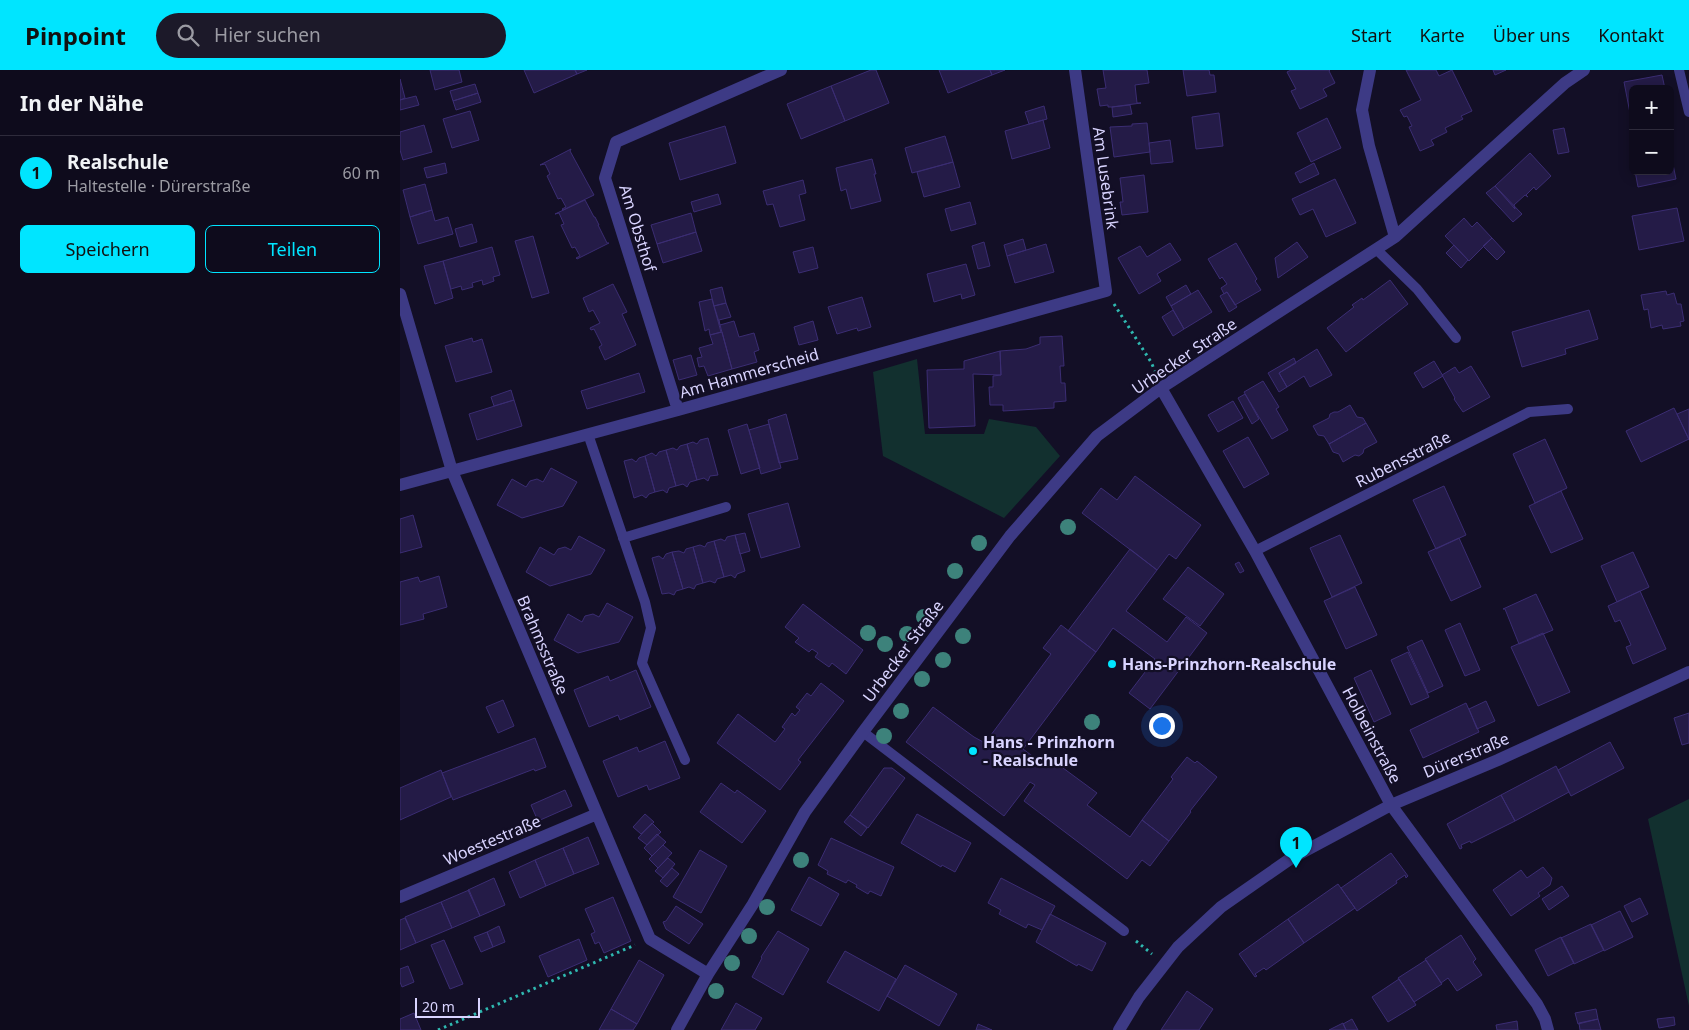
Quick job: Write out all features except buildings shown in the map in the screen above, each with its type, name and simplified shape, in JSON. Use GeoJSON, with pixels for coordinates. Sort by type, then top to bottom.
{"type":"FeatureCollection","features":[{"type":"Feature","properties":{"kind":"street","name":"Am Obsthof"},"geometry":{"type":"LineString","coordinates":[[678,410],[605,178],[616,142],[781,70]]}},
{"type":"Feature","properties":{"kind":"street","name":"Am Lusebrink"},"geometry":{"type":"LineString","coordinates":[[1074,70],[1106,291]]}},
{"type":"Feature","properties":{"kind":"street"},"geometry":{"type":"LineString","coordinates":[[1370,70],[1362,110],[1369,146],[1395,237]]}},
{"type":"Feature","properties":{"kind":"street","name":"Urbecker Straße"},"geometry":{"type":"LineString","coordinates":[[677,1030],[708,974],[753,904],[805,812],[1010,536],[1097,436],[1161,388],[1395,237],[1565,83],[1584,70]]}},
{"type":"Feature","properties":{"kind":"street","name":"Am Hammerscheid"},"geometry":{"type":"LineString","coordinates":[[400,485],[1106,291]]}},
{"type":"Feature","properties":{"kind":"street","name":"Brahmsstraße"},"geometry":{"type":"LineString","coordinates":[[400,294],[452,471],[650,939]]}},
{"type":"Feature","properties":{"kind":"street","name":"Holbeinstraße"},"geometry":{"type":"LineString","coordinates":[[1161,388],[1255,551],[1391,805],[1537,1004],[1545,1019],[1548,1030]]}},
{"type":"Feature","properties":{"kind":"street","name":"Dürerstraße"},"geometry":{"type":"LineString","coordinates":[[1119,1030],[1139,997],[1178,946],[1221,908],[1290,858],[1391,805],[1498,760],[1689,672]]}},
{"type":"Feature","properties":{"kind":"street","name":"Woestestraße"},"geometry":{"type":"LineString","coordinates":[[400,897],[597,814]]}},
{"type":"Feature","properties":{"kind":"street"},"geometry":{"type":"LineString","coordinates":[[650,939],[708,974]]}},
{"type":"Feature","properties":{"kind":"lane"},"geometry":{"type":"LineString","coordinates":[[1679,70],[1689,112]]}},
{"type":"Feature","properties":{"kind":"lane"},"geometry":{"type":"LineString","coordinates":[[1377,250],[1417,289],[1456,338]]}},
{"type":"Feature","properties":{"kind":"lane","name":"Rubensstraße"},"geometry":{"type":"LineString","coordinates":[[1255,551],[1528,412],[1568,409]]}},
{"type":"Feature","properties":{"kind":"lane"},"geometry":{"type":"LineString","coordinates":[[588,434],[645,602],[651,628],[642,663],[685,760]]}},
{"type":"Feature","properties":{"kind":"lane"},"geometry":{"type":"LineString","coordinates":[[623,538],[726,507]]}},
{"type":"Feature","properties":{"kind":"lane"},"geometry":{"type":"LineString","coordinates":[[863,732],[1124,931]]}},
{"type":"Feature","properties":{"kind":"path"},"geometry":{"type":"LineString","coordinates":[[1106,291],[1151,362],[1161,388]]}},
{"type":"Feature","properties":{"kind":"path"},"geometry":{"type":"LineString","coordinates":[[1124,931],[1164,963]]}},
{"type":"Feature","properties":{"kind":"path"},"geometry":{"type":"LineString","coordinates":[[438,1030],[650,939]]}},
{"type":"Feature","properties":{"kind":"green space"},"geometry":{"type":"Polygon","coordinates":[[[917,359],[925,434],[984,434],[989,419],[1036,427],[1060,456],[1004,518],[883,456],[873,372],[917,359]]]}},
{"type":"Feature","properties":{"kind":"green space"},"geometry":{"type":"Polygon","coordinates":[[[1689,799],[1689,1006],[1648,819],[1689,799]]]}},
{"type":"Feature","properties":{"kind":"place","name":"Hans-Prinzhorn-Realschule"},"geometry":{"type":"Point","coordinates":[1112,664]}},
{"type":"Feature","properties":{"kind":"place","name":"Hans - Prinzhorn - Realschule"},"geometry":{"type":"Point","coordinates":[973,751]}},
{"type":"Feature","properties":{"kind":"place","name":"Realschule"},"geometry":{"type":"Point","coordinates":[1296,868]}}]}
